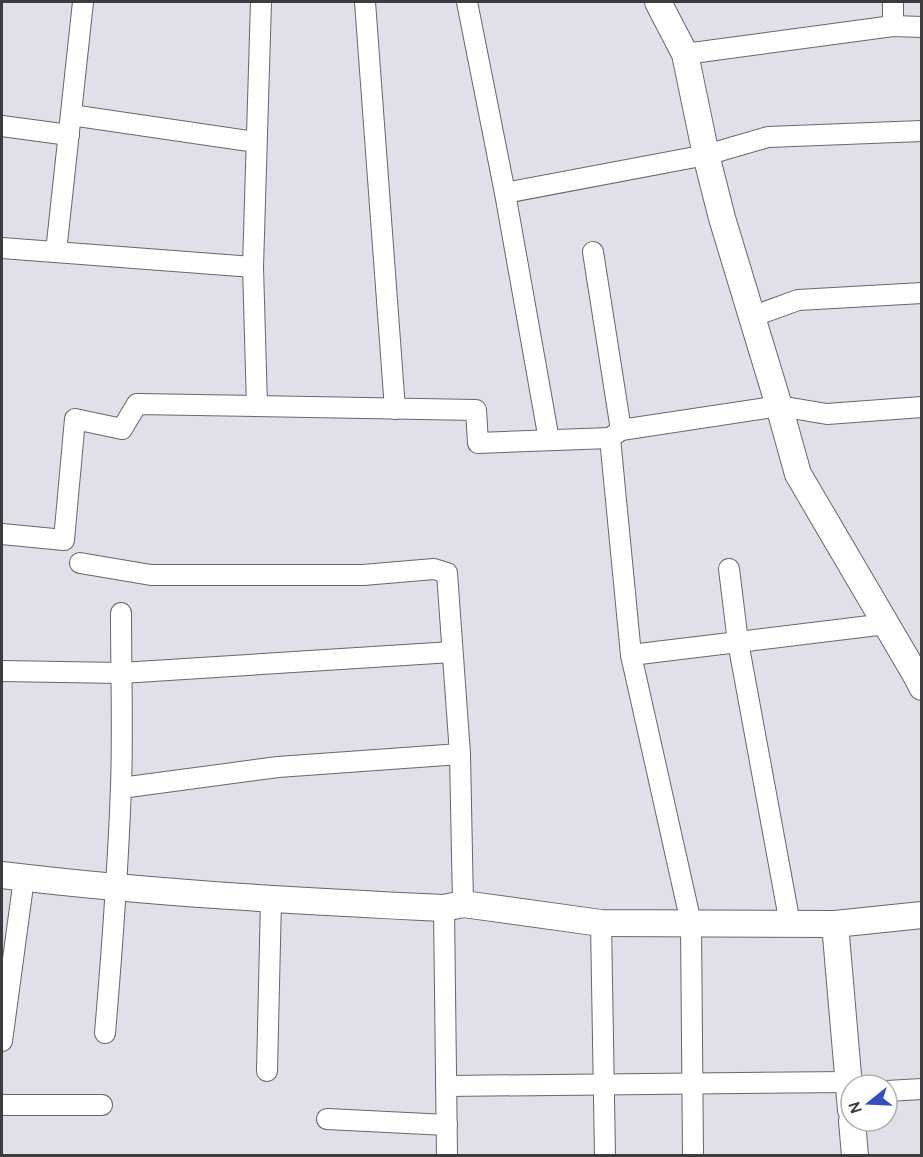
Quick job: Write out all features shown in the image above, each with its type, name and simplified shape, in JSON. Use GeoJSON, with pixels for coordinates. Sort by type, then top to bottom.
{"type":"FeatureCollection","features":[{"type":"Feature","properties":{"kind":"street"},"geometry":{"type":"LineString","coordinates":[[56,252],[83,2]]}},
{"type":"Feature","properties":{"kind":"street"},"geometry":{"type":"LineString","coordinates":[[257,406],[253,267],[261,2]]}},
{"type":"Feature","properties":{"kind":"street"},"geometry":{"type":"LineString","coordinates":[[365,2],[395,409]]}},
{"type":"Feature","properties":{"kind":"street"},"geometry":{"type":"LineString","coordinates":[[467,2],[506,193],[549,440]]}},
{"type":"Feature","properties":{"kind":"street"},"geometry":{"type":"LineString","coordinates":[[657,2],[685,54],[722,218],[798,474],[920,680]]}},
{"type":"Feature","properties":{"kind":"street"},"geometry":{"type":"LineString","coordinates":[[893,2],[893,26]]}},
{"type":"Feature","properties":{"kind":"street"},"geometry":{"type":"LineString","coordinates":[[685,54],[893,26],[921,27]]}},
{"type":"Feature","properties":{"kind":"street"},"geometry":{"type":"LineString","coordinates":[[71,115],[256,142]]}},
{"type":"Feature","properties":{"kind":"street"},"geometry":{"type":"LineString","coordinates":[[2,126],[69,135]]}},
{"type":"Feature","properties":{"kind":"street"},"geometry":{"type":"LineString","coordinates":[[506,193],[706,155],[768,137],[921,131]]}},
{"type":"Feature","properties":{"kind":"street"},"geometry":{"type":"LineString","coordinates":[[2,248],[253,267]]}},
{"type":"Feature","properties":{"kind":"street"},"geometry":{"type":"LineString","coordinates":[[593,252],[615,434],[631,655],[691,923],[693,1155]]}},
{"type":"Feature","properties":{"kind":"street"},"geometry":{"type":"LineString","coordinates":[[751,317],[798,300],[921,293]]}},
{"type":"Feature","properties":{"kind":"street"},"geometry":{"type":"LineString","coordinates":[[2,534],[64,540],[75,419],[122,429],[137,404],[476,410],[478,442],[549,440],[615,434],[779,406],[827,414],[921,407]]}},
{"type":"Feature","properties":{"kind":"street"},"geometry":{"type":"LineString","coordinates":[[80,563],[151,575],[363,575],[434,569],[447,573],[460,754],[446,1086],[447,1155]]}},
{"type":"Feature","properties":{"kind":"street"},"geometry":{"type":"LineString","coordinates":[[729,569],[738,642],[790,924]]}},
{"type":"Feature","properties":{"kind":"street"},"geometry":{"type":"LineString","coordinates":[[105,1033],[117,888],[121,788],[121,613]]}},
{"type":"Feature","properties":{"kind":"street"},"geometry":{"type":"LineString","coordinates":[[631,655],[886,624]]}},
{"type":"Feature","properties":{"kind":"street"},"geometry":{"type":"LineString","coordinates":[[2,671],[121,673],[452,652]]}},
{"type":"Feature","properties":{"kind":"street"},"geometry":{"type":"LineString","coordinates":[[121,788],[278,767],[460,754]]}},
{"type":"Feature","properties":{"kind":"street"},"geometry":{"type":"LineString","coordinates":[[2,1041],[13,877],[271,900],[454,906],[601,923],[836,924],[921,915]]}},
{"type":"Feature","properties":{"kind":"street"},"geometry":{"type":"LineString","coordinates":[[267,1071],[271,900]]}},
{"type":"Feature","properties":{"kind":"street"},"geometry":{"type":"LineString","coordinates":[[601,923],[605,1155]]}},
{"type":"Feature","properties":{"kind":"street"},"geometry":{"type":"LineString","coordinates":[[836,924],[848,1073]]}},
{"type":"Feature","properties":{"kind":"street"},"geometry":{"type":"LineString","coordinates":[[446,1086],[692,1083],[839,1094]]}},
{"type":"Feature","properties":{"kind":"street"},"geometry":{"type":"LineString","coordinates":[[899,1090],[921,1089]]}},
{"type":"Feature","properties":{"kind":"street"},"geometry":{"type":"LineString","coordinates":[[2,1104],[102,1105]]}},
{"type":"Feature","properties":{"kind":"street"},"geometry":{"type":"LineString","coordinates":[[327,1119],[447,1125]]}},
{"type":"Feature","properties":{"kind":"street"},"geometry":{"type":"LineString","coordinates":[[853,1133],[855,1155]]}}]}
